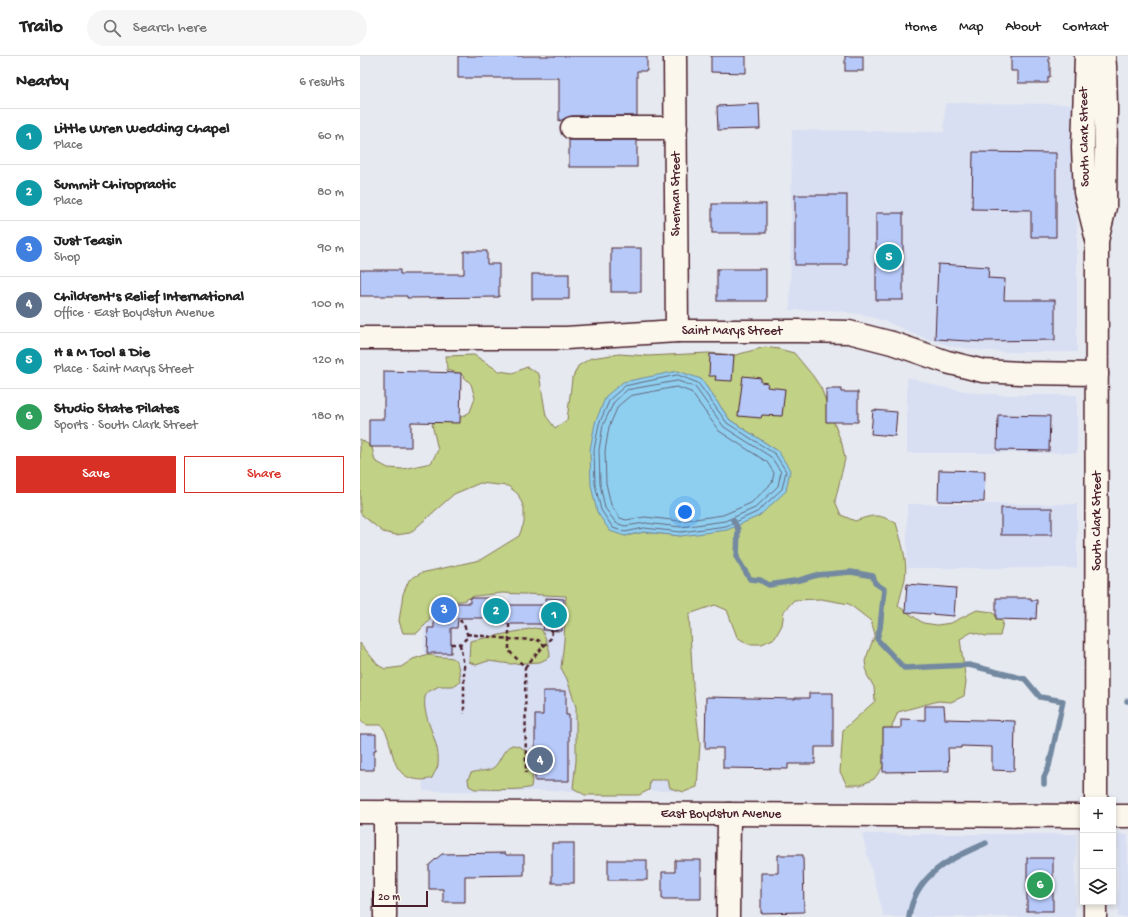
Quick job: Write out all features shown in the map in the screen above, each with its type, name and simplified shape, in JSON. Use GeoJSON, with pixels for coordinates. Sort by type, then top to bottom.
{"type":"FeatureCollection","features":[{"type":"Feature","properties":{"kind":"street","name":"Sherman Street"},"geometry":{"type":"LineString","coordinates":[[675,56],[677,332]]}},
{"type":"Feature","properties":{"kind":"street","name":"South Clark Street"},"geometry":{"type":"LineString","coordinates":[[1086,56],[1083,148],[1085,185],[1098,241]]}},
{"type":"Feature","properties":{"kind":"street","name":"South Clark Street"},"geometry":{"type":"LineString","coordinates":[[1096,797],[1098,241],[1105,207],[1106,109],[1104,56]]}},
{"type":"Feature","properties":{"kind":"street"},"geometry":{"type":"LineString","coordinates":[[572,128],[676,128]]}},
{"type":"Feature","properties":{"kind":"street","name":"Saint Marys Street"},"geometry":{"type":"LineString","coordinates":[[360,338],[566,338],[677,332],[849,332],[892,343],[947,362],[983,371],[1098,374]]}},
{"type":"Feature","properties":{"kind":"street","name":"East Boydstun Avenue"},"geometry":{"type":"LineString","coordinates":[[360,812],[1080,816]]}},
{"type":"Feature","properties":{"kind":"street"},"geometry":{"type":"LineString","coordinates":[[385,812],[385,917]]}},
{"type":"Feature","properties":{"kind":"street"},"geometry":{"type":"LineString","coordinates":[[728,917],[729,814]]}},
{"type":"Feature","properties":{"kind":"street"},"geometry":{"type":"LineString","coordinates":[[1116,816],[1128,816]]}},
{"type":"Feature","properties":{"kind":"street"},"geometry":{"type":"LineString","coordinates":[[1095,905],[1095,917]]}},
{"type":"Feature","properties":{"kind":"path"},"geometry":{"type":"LineString","coordinates":[[451,644],[460,644],[468,637],[463,623],[458,621]]}},
{"type":"Feature","properties":{"kind":"path"},"geometry":{"type":"LineString","coordinates":[[509,624],[509,651],[526,669]]}},
{"type":"Feature","properties":{"kind":"path"},"geometry":{"type":"LineString","coordinates":[[526,773],[526,669],[551,638],[552,631]]}},
{"type":"Feature","properties":{"kind":"path"},"geometry":{"type":"LineString","coordinates":[[467,634],[509,639],[538,640],[545,646]]}},
{"type":"Feature","properties":{"kind":"path"},"geometry":{"type":"LineString","coordinates":[[460,644],[464,666],[464,714]]}},
{"type":"Feature","properties":{"kind":"shaded area"},"geometry":{"type":"Polygon","coordinates":[[[945,103],[1077,104],[1077,352],[1004,352],[977,350],[950,346],[927,339],[887,322],[864,315],[833,310],[790,310],[792,130],[944,132],[945,103]]]}},
{"type":"Feature","properties":{"kind":"shaded area"},"geometry":{"type":"Polygon","coordinates":[[[907,377],[940,387],[978,393],[1003,395],[1077,395],[1077,453],[907,453],[907,377]]]}},
{"type":"Feature","properties":{"kind":"shaded area"},"geometry":{"type":"Polygon","coordinates":[[[907,504],[1077,504],[1077,568],[907,568],[907,504]]]}},
{"type":"Feature","properties":{"kind":"shaded area"},"geometry":{"type":"Polygon","coordinates":[[[510,568],[682,568],[681,791],[423,791],[424,601],[509,601],[510,568]]]}},
{"type":"Feature","properties":{"kind":"shaded area"},"geometry":{"type":"Polygon","coordinates":[[[862,834],[1076,834],[1075,917],[884,917],[862,834]]]}},
{"type":"Feature","properties":{"kind":"shaded area"},"geometry":{"type":"Polygon","coordinates":[[[1118,834],[1128,835],[1128,917],[1118,917],[1118,834]]]}},
{"type":"Feature","properties":{"kind":"green space"},"geometry":{"type":"Polygon","coordinates":[[[765,347],[794,353],[821,388],[842,444],[845,459],[835,501],[841,515],[855,521],[876,516],[896,523],[904,551],[906,565],[905,579],[898,606],[923,623],[937,625],[951,623],[977,610],[992,612],[1003,622],[1000,636],[986,636],[972,632],[960,639],[966,682],[964,696],[951,702],[938,701],[898,712],[892,726],[889,754],[883,767],[874,779],[861,785],[847,785],[840,772],[843,730],[875,701],[874,687],[867,675],[865,661],[875,634],[871,621],[849,604],[821,599],[794,600],[784,611],[782,625],[775,638],[762,644],[748,644],[737,637],[727,610],[715,605],[689,614],[693,686],[700,744],[697,787],[684,792],[670,788],[668,780],[650,780],[649,790],[639,795],[585,795],[573,788],[576,761],[576,707],[567,679],[561,668],[566,596],[502,593],[475,596],[462,601],[432,602],[429,621],[417,633],[403,633],[399,621],[403,594],[409,580],[421,573],[480,560],[519,536],[524,523],[524,508],[518,494],[508,486],[480,483],[454,494],[410,533],[396,535],[383,532],[360,512],[360,439],[372,447],[375,461],[388,468],[403,469],[431,463],[438,450],[432,424],[444,416],[458,419],[470,412],[475,398],[471,384],[461,374],[447,370],[446,356],[474,355],[499,371],[513,373],[527,367],[539,374],[546,416],[555,428],[567,420],[572,379],[578,366],[591,358],[619,354],[648,356],[708,353],[736,355],[765,347]],[[701,379],[625,536],[644,532],[681,536],[778,451],[730,420],[701,379]]]}},
{"type":"Feature","properties":{"kind":"green space"},"geometry":{"type":"Polygon","coordinates":[[[534,628],[541,629],[545,636],[550,657],[540,662],[511,664],[488,661],[476,665],[469,662],[470,641],[534,628]]]}},
{"type":"Feature","properties":{"kind":"green space"},"geometry":{"type":"Polygon","coordinates":[[[360,643],[378,665],[385,669],[401,667],[413,659],[428,654],[452,658],[455,660],[459,671],[460,682],[453,686],[439,686],[426,693],[425,710],[438,755],[438,766],[432,778],[418,780],[403,774],[395,762],[388,738],[381,725],[367,725],[360,720],[360,643]]]}},
{"type":"Feature","properties":{"kind":"green space"},"geometry":{"type":"Polygon","coordinates":[[[512,745],[523,749],[532,757],[533,773],[531,787],[520,789],[475,789],[469,786],[468,779],[471,773],[493,768],[506,749],[512,745]]]}},
{"type":"Feature","properties":{"kind":"water"},"geometry":{"type":"Polygon","coordinates":[[[678,371],[701,379],[730,420],[778,451],[790,470],[786,491],[759,516],[727,530],[681,536],[644,532],[625,536],[610,531],[597,512],[591,485],[590,450],[595,423],[606,396],[623,382],[678,371]]]}},
{"type":"Feature","properties":{"kind":"building"},"geometry":{"type":"Polygon","coordinates":[[[458,56],[647,56],[647,71],[637,71],[637,116],[572,116],[559,121],[559,78],[458,78],[458,56]]]}},
{"type":"Feature","properties":{"kind":"building"},"geometry":{"type":"Polygon","coordinates":[[[711,56],[746,56],[746,73],[711,72],[711,56]]]}},
{"type":"Feature","properties":{"kind":"building"},"geometry":{"type":"Polygon","coordinates":[[[845,56],[863,56],[863,71],[845,71],[845,56]]]}},
{"type":"Feature","properties":{"kind":"building"},"geometry":{"type":"Polygon","coordinates":[[[1011,56],[1049,56],[1050,77],[1048,77],[1048,83],[1018,83],[1018,71],[1011,71],[1011,56]]]}},
{"type":"Feature","properties":{"kind":"building"},"geometry":{"type":"Polygon","coordinates":[[[759,104],[760,129],[718,130],[717,106],[759,104]]]}},
{"type":"Feature","properties":{"kind":"building"},"geometry":{"type":"Polygon","coordinates":[[[569,140],[637,140],[637,167],[569,167],[569,140]]]}},
{"type":"Feature","properties":{"kind":"building"},"geometry":{"type":"Polygon","coordinates":[[[973,152],[1056,153],[1056,237],[1031,237],[1031,210],[972,209],[973,152]]]}},
{"type":"Feature","properties":{"kind":"building"},"geometry":{"type":"Polygon","coordinates":[[[795,195],[847,195],[847,265],[795,265],[795,195]]]}},
{"type":"Feature","properties":{"kind":"building"},"geometry":{"type":"Polygon","coordinates":[[[712,204],[766,204],[766,233],[712,233],[712,204]]]}},
{"type":"Feature","properties":{"kind":"building"},"geometry":{"type":"Polygon","coordinates":[[[876,213],[903,213],[903,300],[876,300],[876,213]]]}},
{"type":"Feature","properties":{"kind":"building"},"geometry":{"type":"Polygon","coordinates":[[[611,248],[641,248],[641,292],[611,292],[611,248]]]}},
{"type":"Feature","properties":{"kind":"building"},"geometry":{"type":"Polygon","coordinates":[[[464,251],[487,251],[487,264],[499,264],[499,297],[407,298],[407,296],[360,296],[360,270],[400,270],[400,274],[464,274],[464,251]]]}},
{"type":"Feature","properties":{"kind":"building"},"geometry":{"type":"Polygon","coordinates":[[[938,264],[989,267],[988,278],[1005,279],[1004,300],[1055,300],[1055,340],[984,342],[935,339],[938,264]]]}},
{"type":"Feature","properties":{"kind":"building"},"geometry":{"type":"Polygon","coordinates":[[[717,269],[766,269],[766,301],[717,301],[717,269]]]}},
{"type":"Feature","properties":{"kind":"building"},"geometry":{"type":"Polygon","coordinates":[[[532,274],[569,274],[569,299],[532,299],[532,274]]]}},
{"type":"Feature","properties":{"kind":"building"},"geometry":{"type":"Polygon","coordinates":[[[710,354],[734,355],[732,381],[715,380],[716,376],[709,376],[710,354]]]}},
{"type":"Feature","properties":{"kind":"building"},"geometry":{"type":"Polygon","coordinates":[[[384,371],[461,373],[460,423],[411,422],[411,447],[369,447],[369,419],[384,419],[384,371]]]}},
{"type":"Feature","properties":{"kind":"building"},"geometry":{"type":"Polygon","coordinates":[[[743,376],[761,378],[761,382],[768,383],[767,387],[785,389],[782,416],[762,415],[761,418],[738,416],[743,376]]]}},
{"type":"Feature","properties":{"kind":"building"},"geometry":{"type":"Polygon","coordinates":[[[826,389],[841,389],[841,392],[858,392],[858,422],[826,422],[826,389]]]}},
{"type":"Feature","properties":{"kind":"building"},"geometry":{"type":"Polygon","coordinates":[[[873,410],[897,412],[895,436],[871,434],[873,410]]]}},
{"type":"Feature","properties":{"kind":"building"},"geometry":{"type":"Polygon","coordinates":[[[998,415],[1050,416],[1049,451],[997,450],[998,415]]]}},
{"type":"Feature","properties":{"kind":"building"},"geometry":{"type":"Polygon","coordinates":[[[939,470],[985,471],[984,502],[938,501],[939,470]]]}},
{"type":"Feature","properties":{"kind":"building"},"geometry":{"type":"Polygon","coordinates":[[[1001,508],[1052,508],[1052,535],[1001,535],[1001,508]]]}},
{"type":"Feature","properties":{"kind":"building"},"geometry":{"type":"Polygon","coordinates":[[[907,584],[956,588],[954,616],[905,612],[907,584]]]}},
{"type":"Feature","properties":{"kind":"building"},"geometry":{"type":"Polygon","coordinates":[[[470,598],[494,598],[494,605],[546,605],[546,598],[564,599],[562,631],[543,630],[544,624],[493,624],[493,618],[458,618],[457,628],[451,628],[451,653],[427,653],[428,628],[434,628],[434,603],[470,603],[470,598]]]}},
{"type":"Feature","properties":{"kind":"building"},"geometry":{"type":"Polygon","coordinates":[[[996,598],[1031,598],[1031,600],[1037,600],[1036,619],[996,619],[996,598]]]}},
{"type":"Feature","properties":{"kind":"building"},"geometry":{"type":"Polygon","coordinates":[[[543,691],[566,691],[566,715],[569,715],[569,781],[535,781],[535,715],[543,715],[543,691]]]}},
{"type":"Feature","properties":{"kind":"building"},"geometry":{"type":"Polygon","coordinates":[[[809,693],[833,693],[833,747],[815,747],[815,764],[788,764],[788,769],[723,768],[723,748],[705,748],[706,697],[795,699],[809,698],[809,693]]]}},
{"type":"Feature","properties":{"kind":"building"},"geometry":{"type":"Polygon","coordinates":[[[925,706],[944,706],[945,719],[1015,721],[1014,771],[992,770],[992,747],[961,746],[961,748],[948,748],[949,771],[883,772],[883,728],[901,728],[901,719],[925,720],[925,706]]]}},
{"type":"Feature","properties":{"kind":"building"},"geometry":{"type":"Polygon","coordinates":[[[360,734],[376,734],[374,770],[360,770],[360,734]]]}},
{"type":"Feature","properties":{"kind":"building"},"geometry":{"type":"Polygon","coordinates":[[[552,843],[574,843],[574,883],[552,883],[552,843]]]}},
{"type":"Feature","properties":{"kind":"building"},"geometry":{"type":"Polygon","coordinates":[[[505,853],[506,855],[524,855],[524,875],[465,876],[465,902],[443,902],[443,889],[429,889],[429,865],[442,854],[505,853]]]}},
{"type":"Feature","properties":{"kind":"building"},"geometry":{"type":"Polygon","coordinates":[[[778,855],[803,855],[804,912],[761,913],[761,873],[778,873],[778,855]]]}},
{"type":"Feature","properties":{"kind":"building"},"geometry":{"type":"Polygon","coordinates":[[[1027,858],[1053,858],[1053,911],[1027,911],[1027,858]]]}},
{"type":"Feature","properties":{"kind":"building"},"geometry":{"type":"Polygon","coordinates":[[[608,860],[647,860],[647,880],[608,880],[608,860]]]}},
{"type":"Feature","properties":{"kind":"building"},"geometry":{"type":"Polygon","coordinates":[[[675,860],[701,860],[701,899],[662,899],[662,872],[675,872],[675,860]]]}},
{"type":"Feature","properties":{"kind":"waterway"},"geometry":{"type":"LineString","coordinates":[[733,520],[738,529],[737,558],[750,579],[760,580],[769,585],[800,580],[817,575],[851,572],[873,576],[875,583],[884,589],[880,628],[877,639],[904,668],[969,665],[1025,679],[1040,697],[1063,701],[1049,766],[1044,777],[1044,784]]}},
{"type":"Feature","properties":{"kind":"waterway"},"geometry":{"type":"LineString","coordinates":[[909,917],[918,890],[936,870],[947,862],[986,843]]}},
{"type":"Feature","properties":{"kind":"place","name":"H & M Tool & Die"},"geometry":{"type":"Point","coordinates":[889,257]}},
{"type":"Feature","properties":{"kind":"place","name":"Just Teasin"},"geometry":{"type":"Point","coordinates":[444,610]}},
{"type":"Feature","properties":{"kind":"place","name":"Summit Chiropractic"},"geometry":{"type":"Point","coordinates":[496,611]}},
{"type":"Feature","properties":{"kind":"place","name":"Little Wren Wedding Chapel"},"geometry":{"type":"Point","coordinates":[554,615]}},
{"type":"Feature","properties":{"kind":"place","name":"Childrent's Relief International"},"geometry":{"type":"Point","coordinates":[540,760]}},
{"type":"Feature","properties":{"kind":"place","name":"Studio State Pilates"},"geometry":{"type":"Point","coordinates":[1040,885]}}]}
